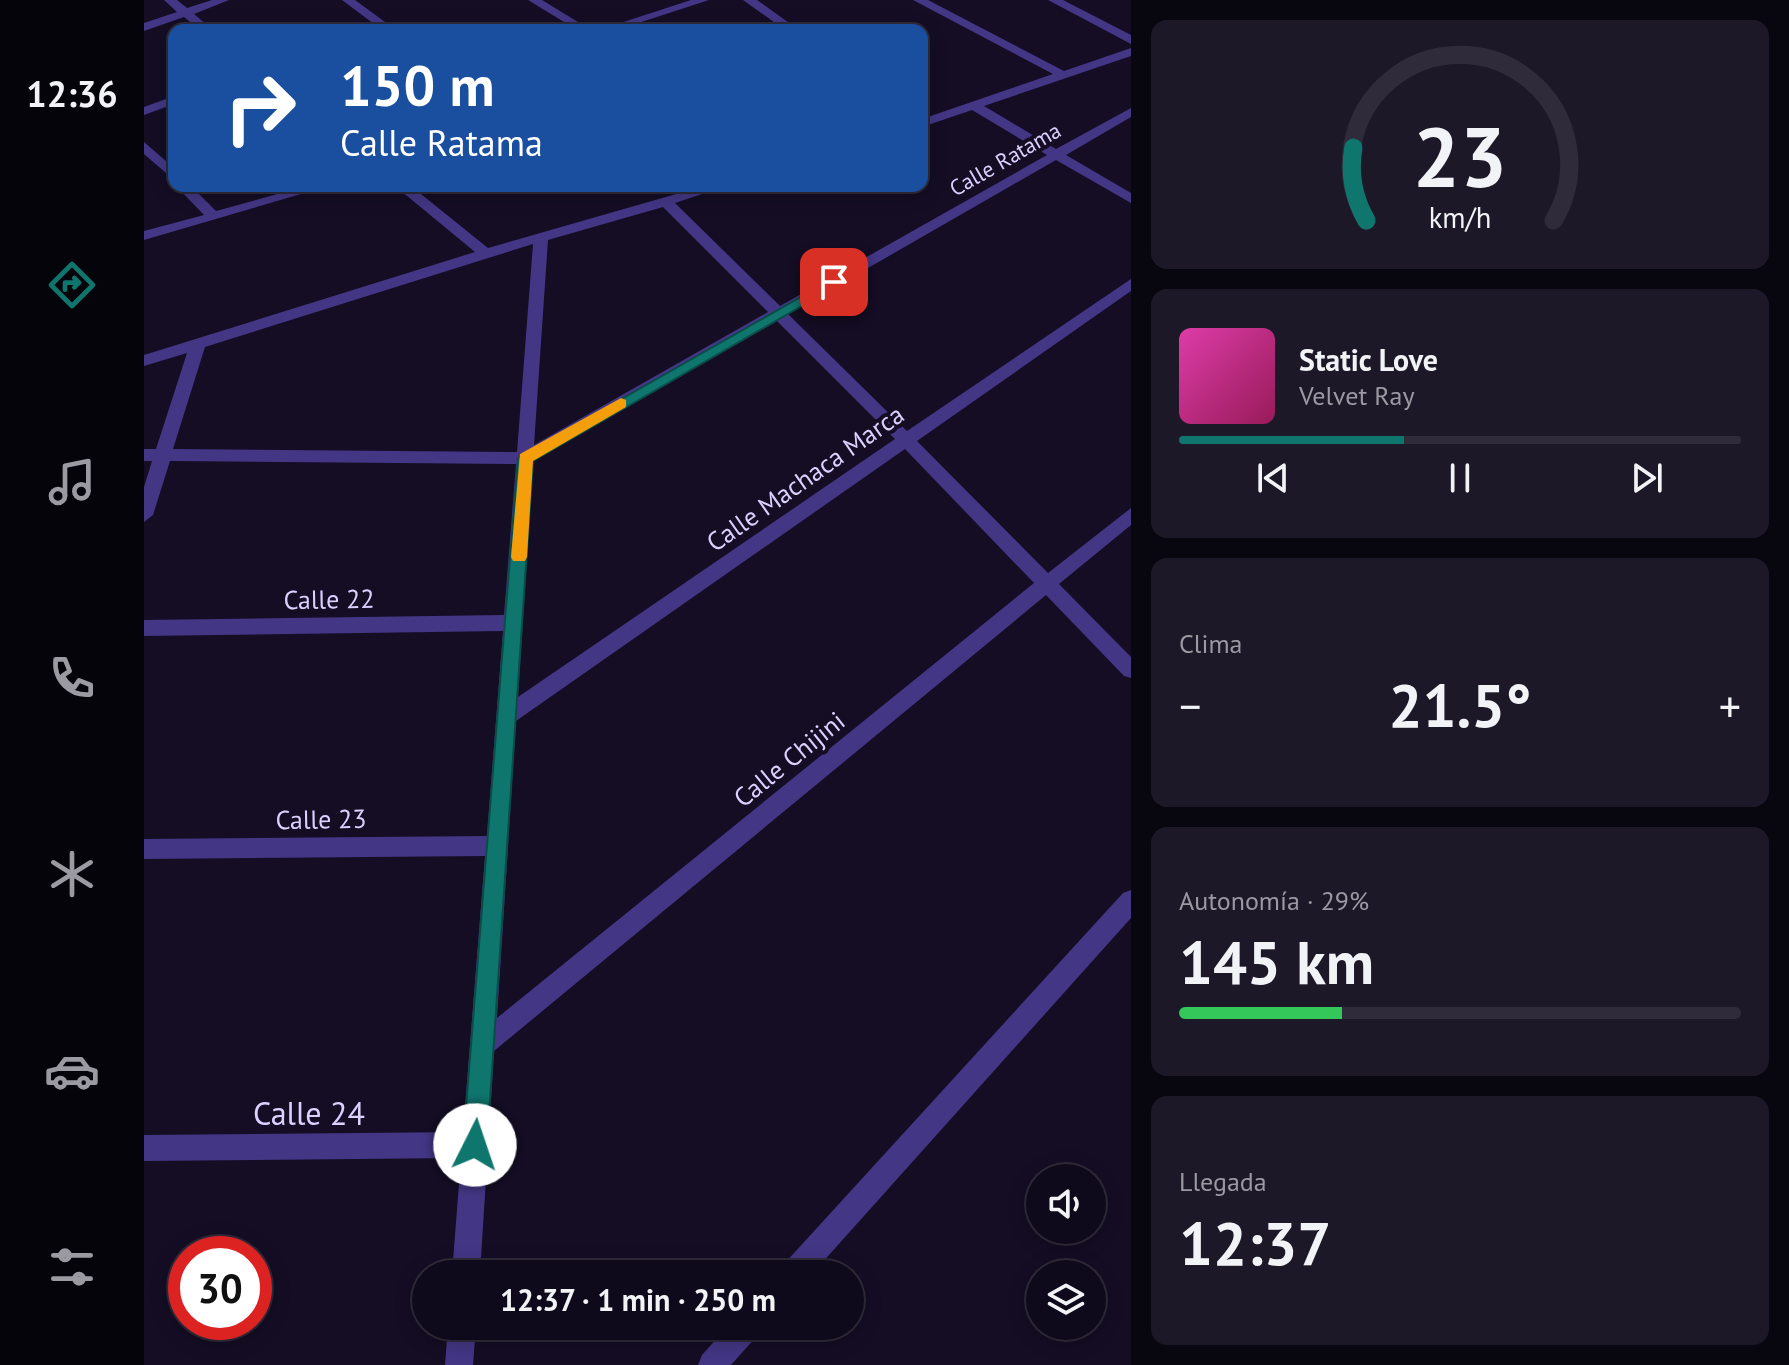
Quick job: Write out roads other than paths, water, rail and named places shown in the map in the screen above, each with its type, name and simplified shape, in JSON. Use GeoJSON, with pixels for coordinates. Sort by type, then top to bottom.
{"type":"FeatureCollection","features":[{"type":"Feature","properties":{"kind":"street"},"geometry":{"type":"LineString","coordinates":[[170,0],[200,24]]}},
{"type":"Feature","properties":{"kind":"street"},"geometry":{"type":"LineString","coordinates":[[144,27],[223,0]]}},
{"type":"Feature","properties":{"kind":"street"},"geometry":{"type":"LineString","coordinates":[[348,0],[382,24]]}},
{"type":"Feature","properties":{"kind":"street"},"geometry":{"type":"LineString","coordinates":[[534,0],[575,24]]}},
{"type":"Feature","properties":{"kind":"street"},"geometry":{"type":"LineString","coordinates":[[625,24],[703,0]]}},
{"type":"Feature","properties":{"kind":"street"},"geometry":{"type":"LineString","coordinates":[[749,0],[784,24]]}},
{"type":"Feature","properties":{"kind":"street"},"geometry":{"type":"LineString","coordinates":[[919,0],[1063,75]]}},
{"type":"Feature","properties":{"kind":"street"},"geometry":{"type":"LineString","coordinates":[[1054,0],[1131,40]]}},
{"type":"Feature","properties":{"kind":"street"},"geometry":{"type":"LineString","coordinates":[[928,122],[1131,52]]}},
{"type":"Feature","properties":{"kind":"street"},"geometry":{"type":"LineString","coordinates":[[144,111],[168,102]]}},
{"type":"Feature","properties":{"kind":"street"},"geometry":{"type":"LineString","coordinates":[[974,106],[1131,199]]}},
{"type":"Feature","properties":{"kind":"street"},"geometry":{"type":"LineString","coordinates":[[928,110],[942,118]]}},
{"type":"Feature","properties":{"kind":"street","name":"Calle Ratama"},"geometry":{"type":"LineString","coordinates":[[525,458],[1131,112]]}},
{"type":"Feature","properties":{"kind":"street"},"geometry":{"type":"LineString","coordinates":[[144,146],[168,170]]}},
{"type":"Feature","properties":{"kind":"street"},"geometry":{"type":"LineString","coordinates":[[189,192],[213,216]]}},
{"type":"Feature","properties":{"kind":"street"},"geometry":{"type":"LineString","coordinates":[[144,236],[299,192]]}},
{"type":"Feature","properties":{"kind":"street"},"geometry":{"type":"LineString","coordinates":[[410,192],[486,253]]}},
{"type":"Feature","properties":{"kind":"street"},"geometry":{"type":"LineString","coordinates":[[144,361],[486,253],[701,192]]}},
{"type":"Feature","properties":{"kind":"street"},"geometry":{"type":"LineString","coordinates":[[667,203],[906,440],[1131,670]]}},
{"type":"Feature","properties":{"kind":"street"},"geometry":{"type":"LineString","coordinates":[[467,1260],[541,238]]}},
{"type":"Feature","properties":{"kind":"street","name":"Calle Machaca Marca"},"geometry":{"type":"LineString","coordinates":[[508,715],[1131,284]]}},
{"type":"Feature","properties":{"kind":"street"},"geometry":{"type":"LineString","coordinates":[[144,515],[198,344]]}},
{"type":"Feature","properties":{"kind":"street"},"geometry":{"type":"LineString","coordinates":[[144,455],[525,458]]}},
{"type":"Feature","properties":{"kind":"street","name":"Calle Chijini"},"geometry":{"type":"LineString","coordinates":[[483,1045],[1131,515]]}},
{"type":"Feature","properties":{"kind":"street","name":"Calle 22"},"geometry":{"type":"LineString","coordinates":[[144,628],[515,623]]}},
{"type":"Feature","properties":{"kind":"street","name":"Calle 23"},"geometry":{"type":"LineString","coordinates":[[144,849],[498,846]]}},
{"type":"Feature","properties":{"kind":"street"},"geometry":{"type":"LineString","coordinates":[[807,1260],[1131,901]]}},
{"type":"Feature","properties":{"kind":"street","name":"Calle 24"},"geometry":{"type":"LineString","coordinates":[[144,1148],[475,1145]]}},
{"type":"Feature","properties":{"kind":"street"},"geometry":{"type":"LineString","coordinates":[[459,1365],[461,1340]]}},
{"type":"Feature","properties":{"kind":"street"},"geometry":{"type":"LineString","coordinates":[[712,1365],[734,1340]]}}]}
